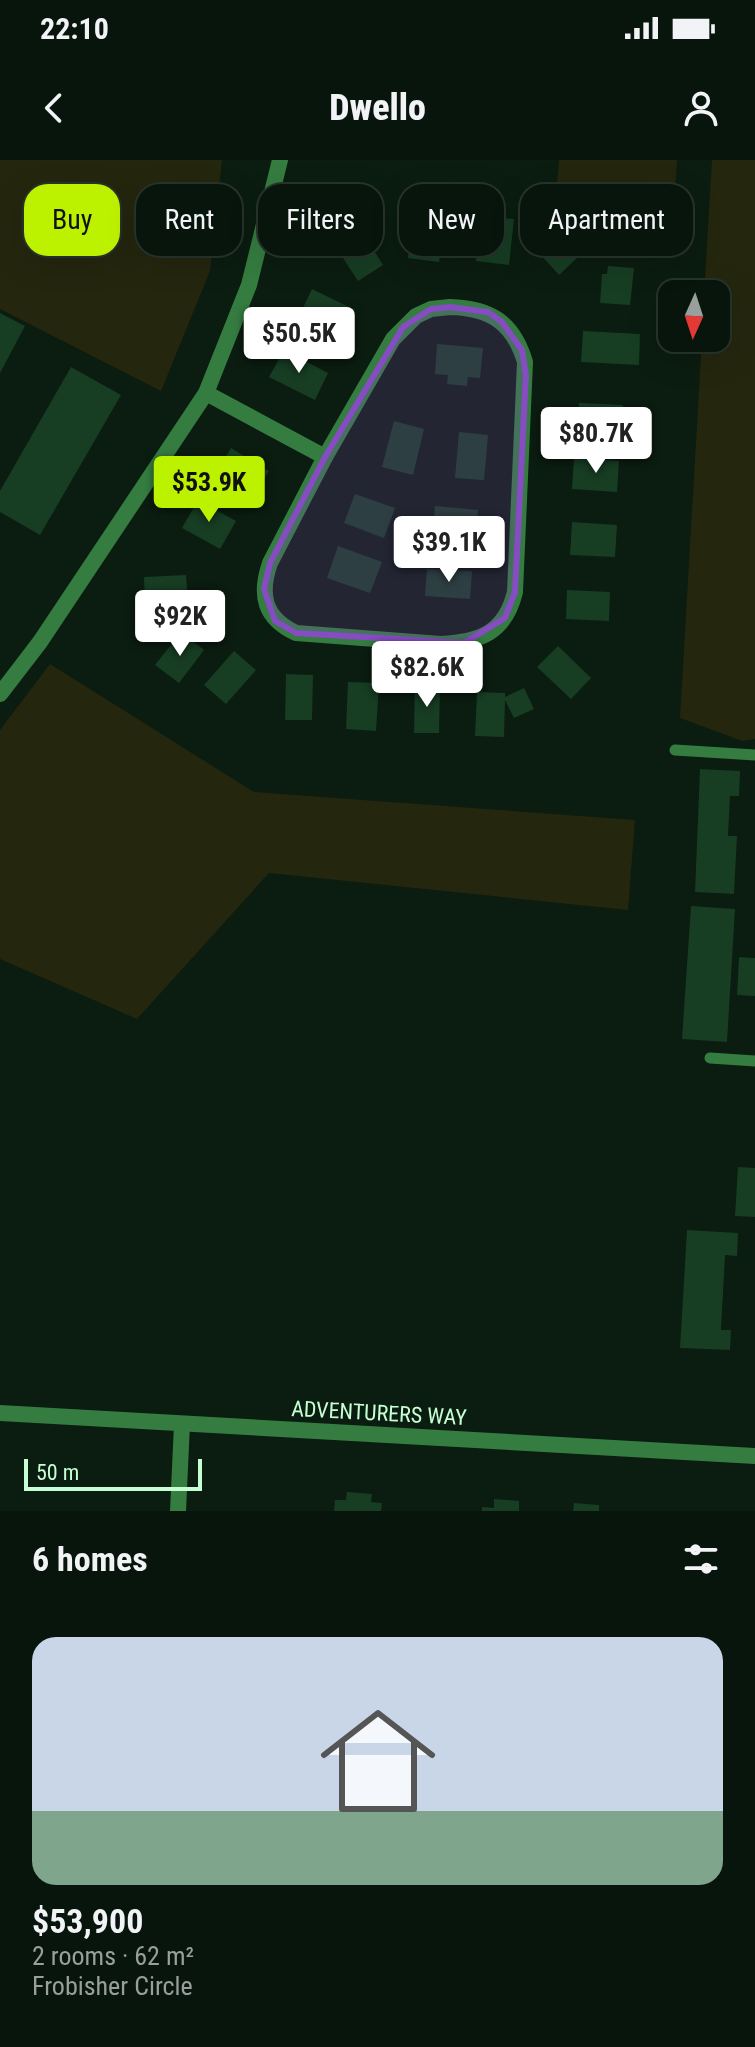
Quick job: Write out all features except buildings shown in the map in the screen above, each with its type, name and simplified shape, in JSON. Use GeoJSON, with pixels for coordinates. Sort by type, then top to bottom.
{"type":"FeatureCollection","features":[{"type":"Feature","properties":{"kind":"street"},"geometry":{"type":"LineString","coordinates":[[0,694],[40,642],[206,393],[249,285],[280,160]]}},
{"type":"Feature","properties":{"kind":"street"},"geometry":{"type":"LineString","coordinates":[[469,308],[488,312],[502,322],[522,350],[526,375],[515,592],[511,608],[496,627],[482,637],[464,643],[441,644],[296,633],[275,621],[266,600],[265,576],[325,457],[393,339],[416,316],[431,309],[469,308]]}},
{"type":"Feature","properties":{"kind":"street"},"geometry":{"type":"LineString","coordinates":[[206,393],[325,457]]}},
{"type":"Feature","properties":{"kind":"street","name":"ADVENTURERS WAY"},"geometry":{"type":"LineString","coordinates":[[0,1413],[755,1456]]}},
{"type":"Feature","properties":{"kind":"street"},"geometry":{"type":"LineString","coordinates":[[178,1511],[182,1424]]}},
{"type":"Feature","properties":{"kind":"lane"},"geometry":{"type":"LineString","coordinates":[[675,750],[755,755]]}},
{"type":"Feature","properties":{"kind":"lane"},"geometry":{"type":"LineString","coordinates":[[710,1058],[755,1061]]}},
{"type":"Feature","properties":{"kind":"highlighted area"},"geometry":{"type":"Polygon","coordinates":[[[450,307],[488,312],[502,322],[522,350],[526,375],[515,592],[505,618],[464,643],[296,633],[275,621],[264,589],[270,563],[325,457],[403,327],[431,309],[450,307]]]}},
{"type":"Feature","properties":{"kind":"green space"},"geometry":{"type":"Polygon","coordinates":[[[0,160],[222,160],[219,184],[136,184],[136,256],[212,256],[210,271],[161,391],[0,309],[0,160]]]}},
{"type":"Feature","properties":{"kind":"green space"},"geometry":{"type":"Polygon","coordinates":[[[559,160],[677,160],[676,184],[557,184],[559,160]]]}},
{"type":"Feature","properties":{"kind":"green space"},"geometry":{"type":"Polygon","coordinates":[[[712,160],[755,160],[755,739],[742,741],[680,718],[701,352],[730,352],[730,280],[705,280],[712,160]]]}},
{"type":"Feature","properties":{"kind":"green space"},"geometry":{"type":"Polygon","coordinates":[[[50,664],[254,792],[635,820],[628,910],[269,873],[137,1019],[0,959],[0,730],[50,664]]]}}]}
